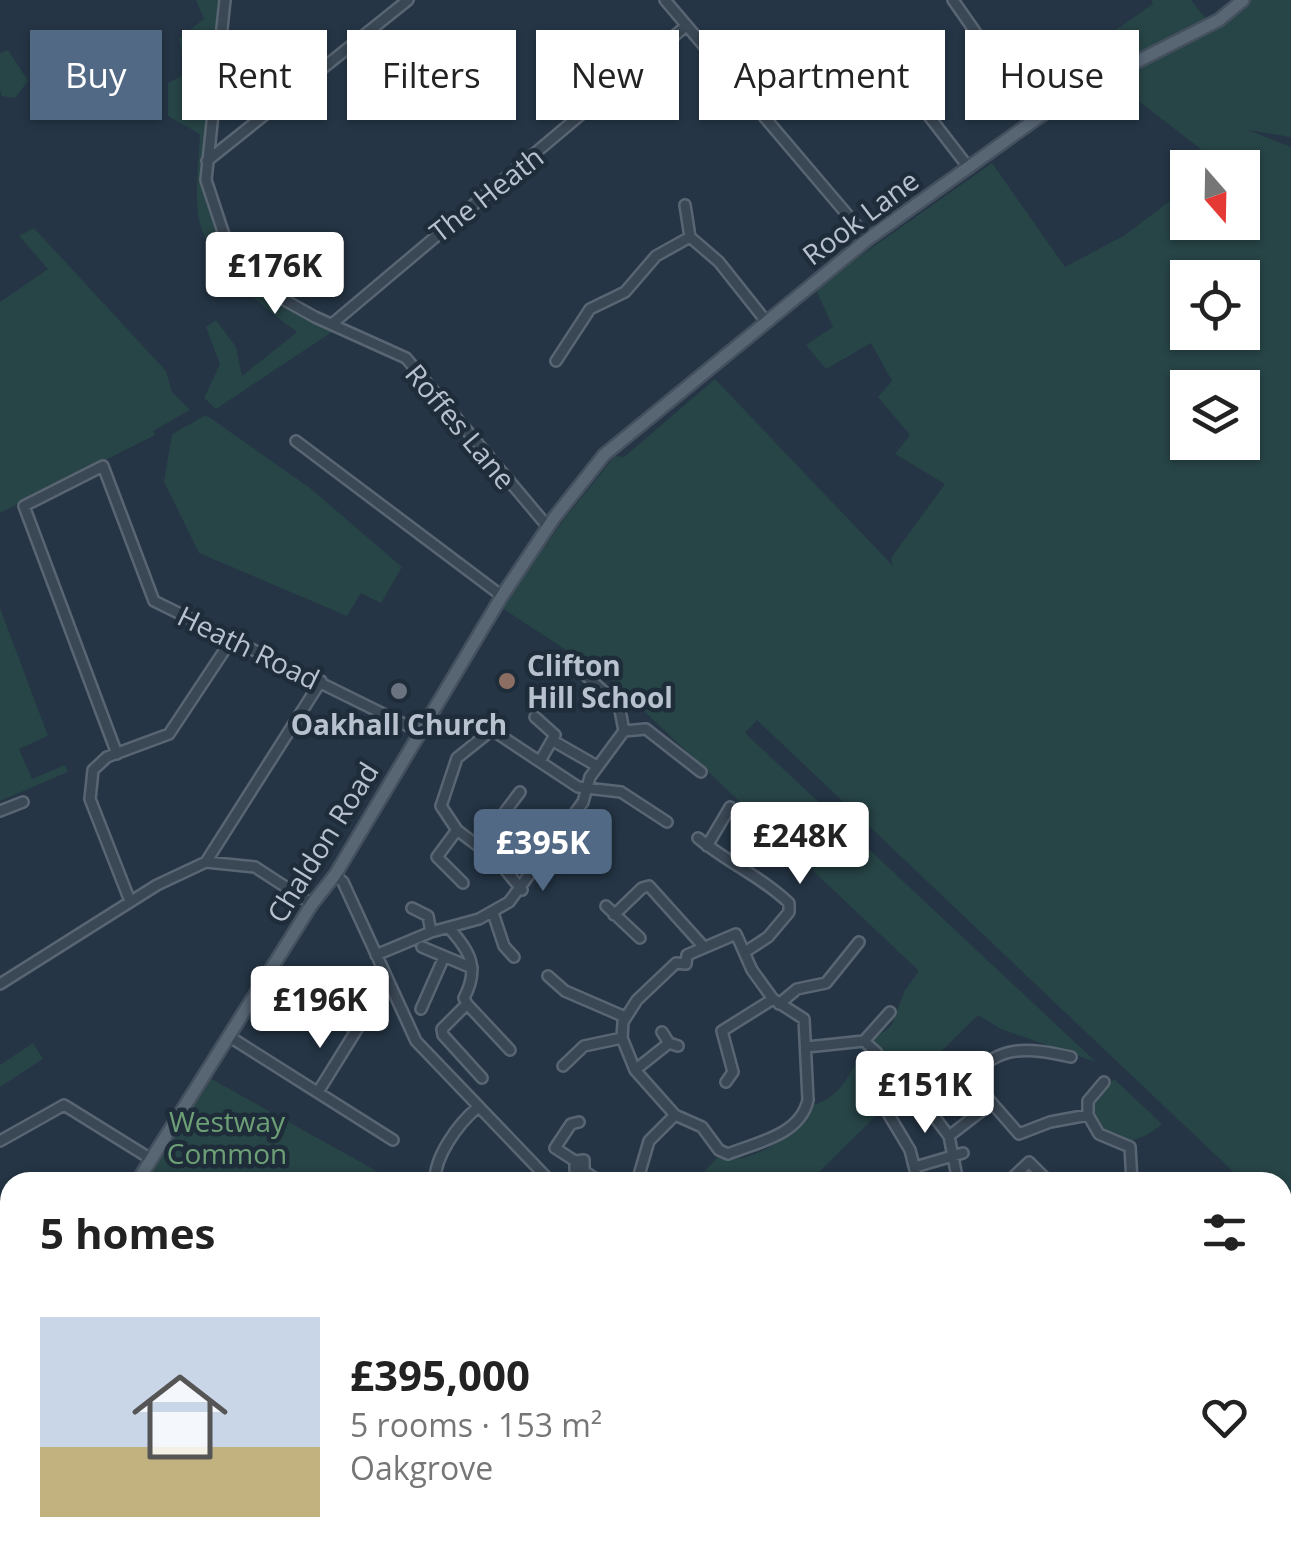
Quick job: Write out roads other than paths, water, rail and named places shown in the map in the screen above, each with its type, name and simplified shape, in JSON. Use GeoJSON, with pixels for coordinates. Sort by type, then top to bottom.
{"type":"FeatureCollection","features":[{"type":"Feature","properties":{"kind":"main road","name":"Rook Lane"},"geometry":{"type":"LineString","coordinates":[[1139,61],[1219,20],[1243,0]]}},
{"type":"Feature","properties":{"kind":"main road","name":"Rook Lane"},"geometry":{"type":"LineString","coordinates":[[548,528],[604,455],[694,386],[765,320],[868,239],[1036,120]]}},
{"type":"Feature","properties":{"kind":"main road","name":"Chaldon Road"},"geometry":{"type":"LineString","coordinates":[[143,1172],[312,904],[335,874],[502,596],[548,528]]}},
{"type":"Feature","properties":{"kind":"street","name":"Roffes Lane"},"geometry":{"type":"LineString","coordinates":[[225,0],[206,180],[233,262],[272,293],[406,358],[548,528]]}},
{"type":"Feature","properties":{"kind":"street"},"geometry":{"type":"LineString","coordinates":[[207,161],[408,0]]}},
{"type":"Feature","properties":{"kind":"street"},"geometry":{"type":"LineString","coordinates":[[665,0],[868,239]]}},
{"type":"Feature","properties":{"kind":"street"},"geometry":{"type":"LineString","coordinates":[[953,0],[974,30]]}},
{"type":"Feature","properties":{"kind":"street","name":"The Heath"},"geometry":{"type":"LineString","coordinates":[[332,324],[686,26]]}},
{"type":"Feature","properties":{"kind":"street"},"geometry":{"type":"LineString","coordinates":[[932,120],[969,168]]}},
{"type":"Feature","properties":{"kind":"street"},"geometry":{"type":"LineString","coordinates":[[685,205],[690,238],[719,262],[765,320]]}},
{"type":"Feature","properties":{"kind":"street"},"geometry":{"type":"LineString","coordinates":[[556,360],[573,329],[590,309],[625,292],[656,256],[690,238]]}},
{"type":"Feature","properties":{"kind":"street"},"geometry":{"type":"LineString","coordinates":[[296,441],[502,596]]}},
{"type":"Feature","properties":{"kind":"street","name":"Heath Road"},"geometry":{"type":"LineString","coordinates":[[117,754],[24,506],[102,466],[154,602],[420,732]]}},
{"type":"Feature","properties":{"kind":"street"},"geometry":{"type":"LineString","coordinates":[[130,901],[90,790],[97,764],[169,734],[232,639]]}},
{"type":"Feature","properties":{"kind":"street"},"geometry":{"type":"LineString","coordinates":[[376,955],[492,913],[522,890],[583,802],[598,766],[624,731],[619,705],[575,666]]}},
{"type":"Feature","properties":{"kind":"street"},"geometry":{"type":"LineString","coordinates":[[0,984],[130,901],[206,862],[321,681]]}},
{"type":"Feature","properties":{"kind":"street"},"geometry":{"type":"LineString","coordinates":[[535,718],[552,730],[555,742],[598,766]]}},
{"type":"Feature","properties":{"kind":"street"},"geometry":{"type":"LineString","coordinates":[[624,731],[646,729],[701,772]]}},
{"type":"Feature","properties":{"kind":"street"},"geometry":{"type":"LineString","coordinates":[[522,890],[480,845],[457,830],[440,806],[457,758],[492,730],[586,788],[621,792],[667,822]]}},
{"type":"Feature","properties":{"kind":"street"},"geometry":{"type":"LineString","coordinates":[[540,761],[555,742]]}},
{"type":"Feature","properties":{"kind":"street"},"geometry":{"type":"LineString","coordinates":[[480,845],[520,792]]}},
{"type":"Feature","properties":{"kind":"street"},"geometry":{"type":"LineString","coordinates":[[0,811],[23,802]]}},
{"type":"Feature","properties":{"kind":"street"},"geometry":{"type":"LineString","coordinates":[[730,808],[703,842],[733,866],[765,880],[789,904],[789,912],[768,937],[745,952]]}},
{"type":"Feature","properties":{"kind":"street"},"geometry":{"type":"LineString","coordinates":[[457,830],[436,858],[463,882]]}},
{"type":"Feature","properties":{"kind":"street"},"geometry":{"type":"LineString","coordinates":[[206,862],[255,867],[312,904]]}},
{"type":"Feature","properties":{"kind":"street"},"geometry":{"type":"LineString","coordinates":[[335,874],[343,882],[416,1041],[541,1172]]}},
{"type":"Feature","properties":{"kind":"street"},"geometry":{"type":"LineString","coordinates":[[614,915],[642,888],[650,886],[703,946]]}},
{"type":"Feature","properties":{"kind":"street"},"geometry":{"type":"LineString","coordinates":[[606,906],[640,938]]}},
{"type":"Feature","properties":{"kind":"street"},"geometry":{"type":"LineString","coordinates":[[412,908],[428,916],[431,932]]}},
{"type":"Feature","properties":{"kind":"street"},"geometry":{"type":"LineString","coordinates":[[492,913],[504,946],[514,956]]}},
{"type":"Feature","properties":{"kind":"street"},"geometry":{"type":"LineString","coordinates":[[449,928],[471,953],[474,980],[464,998],[510,1050]]}},
{"type":"Feature","properties":{"kind":"street"},"geometry":{"type":"LineString","coordinates":[[736,934],[745,952],[752,970],[776,1001],[804,1019],[808,1100],[806,1111],[788,1130],[722,1153],[702,1128],[674,1115],[634,1070],[622,1038],[625,1016],[676,964],[686,964],[687,956],[736,934]]}},
{"type":"Feature","properties":{"kind":"street"},"geometry":{"type":"LineString","coordinates":[[726,1082],[733,1072],[722,1031],[796,989],[829,988],[859,942]]}},
{"type":"Feature","properties":{"kind":"street"},"geometry":{"type":"LineString","coordinates":[[422,947],[472,968]]}},
{"type":"Feature","properties":{"kind":"street"},"geometry":{"type":"LineString","coordinates":[[420,1009],[444,957]]}},
{"type":"Feature","properties":{"kind":"street"},"geometry":{"type":"LineString","coordinates":[[270,973],[355,1029]]}},
{"type":"Feature","properties":{"kind":"street"},"geometry":{"type":"LineString","coordinates":[[548,976],[565,991],[625,1016]]}},
{"type":"Feature","properties":{"kind":"street"},"geometry":{"type":"LineString","coordinates":[[318,1092],[387,981]]}},
{"type":"Feature","properties":{"kind":"street"},"geometry":{"type":"LineString","coordinates":[[467,1004],[442,1029],[482,1078]]}},
{"type":"Feature","properties":{"kind":"street"},"geometry":{"type":"LineString","coordinates":[[806,1047],[864,1041],[890,1012]]}},
{"type":"Feature","properties":{"kind":"street"},"geometry":{"type":"LineString","coordinates":[[634,1070],[674,1045],[662,1032]]}},
{"type":"Feature","properties":{"kind":"street"},"geometry":{"type":"LineString","coordinates":[[230,1036],[393,1140]]}},
{"type":"Feature","properties":{"kind":"street"},"geometry":{"type":"LineString","coordinates":[[563,1066],[570,1053],[622,1038]]}},
{"type":"Feature","properties":{"kind":"street"},"geometry":{"type":"LineString","coordinates":[[864,1041],[877,1054]]}},
{"type":"Feature","properties":{"kind":"street"},"geometry":{"type":"LineString","coordinates":[[970,1079],[983,1063],[1017,1049],[1070,1057]]}},
{"type":"Feature","properties":{"kind":"street"},"geometry":{"type":"LineString","coordinates":[[916,1172],[910,1150],[891,1122],[892,1110],[933,1076],[946,1072],[970,1079],[1019,1134],[1050,1122],[1088,1115]]}},
{"type":"Feature","properties":{"kind":"street"},"geometry":{"type":"LineString","coordinates":[[1104,1082],[1088,1101],[1088,1115],[1105,1139],[1130,1147],[1143,1142]]}},
{"type":"Feature","properties":{"kind":"street"},"geometry":{"type":"LineString","coordinates":[[923,1102],[949,1136],[958,1156],[958,1172]]}},
{"type":"Feature","properties":{"kind":"street"},"geometry":{"type":"LineString","coordinates":[[0,1141],[64,1105],[151,1159]]}},
{"type":"Feature","properties":{"kind":"street"},"geometry":{"type":"LineString","coordinates":[[434,1172],[447,1147],[477,1108]]}},
{"type":"Feature","properties":{"kind":"street"},"geometry":{"type":"LineString","coordinates":[[949,1136],[984,1109]]}},
{"type":"Feature","properties":{"kind":"street"},"geometry":{"type":"LineString","coordinates":[[640,1172],[649,1141],[674,1115]]}},
{"type":"Feature","properties":{"kind":"street"},"geometry":{"type":"LineString","coordinates":[[578,1122],[571,1124],[555,1148],[575,1160],[584,1160],[587,1172]]}},
{"type":"Feature","properties":{"kind":"street"},"geometry":{"type":"LineString","coordinates":[[1130,1147],[1131,1172]]}},
{"type":"Feature","properties":{"kind":"street"},"geometry":{"type":"LineString","coordinates":[[1020,1153],[1038,1172]]}},
{"type":"Feature","properties":{"kind":"street"},"geometry":{"type":"LineString","coordinates":[[915,1167],[958,1156]]}},
{"type":"Feature","properties":{"kind":"street"},"geometry":{"type":"LineString","coordinates":[[1018,1172],[1028,1162]]}},
{"type":"Feature","properties":{"kind":"place","name":"Clifton Hill School"},"geometry":{"type":"Point","coordinates":[507,681]}},
{"type":"Feature","properties":{"kind":"place","name":"Oakhall Church"},"geometry":{"type":"Point","coordinates":[399,691]}},
{"type":"Feature","properties":{"kind":"park label","name":"Westway Common"},"geometry":{"type":"Point","coordinates":[227,1137]}}]}
